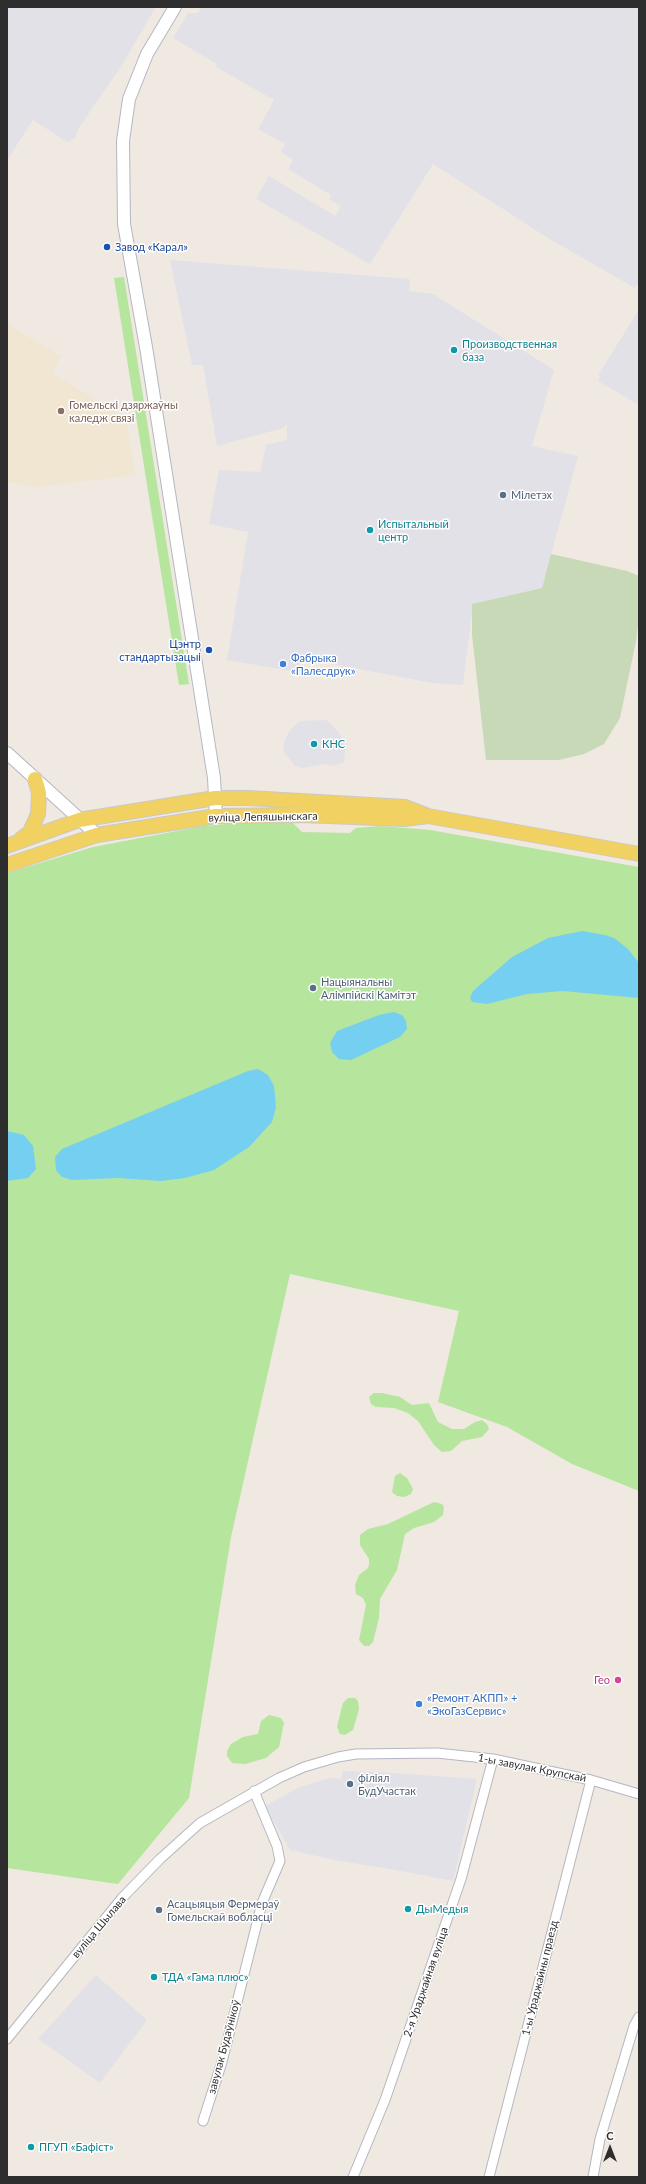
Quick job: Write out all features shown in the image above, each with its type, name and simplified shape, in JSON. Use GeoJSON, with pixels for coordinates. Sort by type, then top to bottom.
{"type":"FeatureCollection","features":[{"type":"Feature","properties":{"kind":"main road"},"geometry":{"type":"LineString","coordinates":[[175,7],[147,54],[129,99],[123,141],[124,224],[146,347],[213,771],[216,816]]}},
{"type":"Feature","properties":{"kind":"main road"},"geometry":{"type":"LineString","coordinates":[[7,753],[97,834]]}},
{"type":"Feature","properties":{"kind":"main road"},"geometry":{"type":"LineString","coordinates":[[13,844],[30,832],[38,814],[39,793],[35,779]]}},
{"type":"Feature","properties":{"kind":"main road","name":"вуліца Лепяшынскага"},"geometry":{"type":"LineString","coordinates":[[13,844],[80,820],[216,798],[313,800],[405,807],[428,816],[639,854]]}},
{"type":"Feature","properties":{"kind":"main road","name":"вуліца Лепяшынскага"},"geometry":{"type":"LineString","coordinates":[[7,865],[97,834],[216,816],[302,815],[404,819],[428,816]]}},
{"type":"Feature","properties":{"kind":"street","name":"1-ы завулак Крупскай"},"geometry":{"type":"LineString","coordinates":[[200,1824],[254,1791],[304,1767],[338,1757],[356,1754],[430,1753],[493,1759],[591,1780],[639,1794]]}},
{"type":"Feature","properties":{"kind":"street","name":"2-я Ураджайная вуліца"},"geometry":{"type":"LineString","coordinates":[[354,2177],[363,2150],[385,2100],[461,1879],[493,1759]]}},
{"type":"Feature","properties":{"kind":"street","name":"1-ы Ураджайны праезд"},"geometry":{"type":"LineString","coordinates":[[489,2177],[591,1780]]}},
{"type":"Feature","properties":{"kind":"street","name":"завулак Будаўнікоў"},"geometry":{"type":"LineString","coordinates":[[203,2121],[222,2062],[262,1903],[280,1861],[277,1846],[254,1791]]}},
{"type":"Feature","properties":{"kind":"street","name":"вуліца Шылава"},"geometry":{"type":"LineString","coordinates":[[7,2039],[122,1898],[160,1859],[200,1824]]}},
{"type":"Feature","properties":{"kind":"street"},"geometry":{"type":"LineString","coordinates":[[593,2177],[600,2139],[634,2026],[639,2017]]}},
{"type":"Feature","properties":{"kind":"shaded area"},"geometry":{"type":"Polygon","coordinates":[[[7,7],[156,7],[120,68],[78,129],[75,138],[67,142],[33,120],[8,159],[7,7]]]}},
{"type":"Feature","properties":{"kind":"shaded area"},"geometry":{"type":"Polygon","coordinates":[[[202,7],[639,7],[639,282],[635,288],[548,238],[433,164],[370,264],[256,199],[269,176],[335,216],[341,206],[329,199],[331,195],[288,169],[293,159],[281,152],[285,144],[258,129],[274,100],[216,67],[217,64],[173,38],[188,13],[198,13],[202,7]]]}},
{"type":"Feature","properties":{"kind":"shaded area"},"geometry":{"type":"Polygon","coordinates":[[[170,260],[410,279],[409,291],[433,294],[554,370],[532,446],[578,456],[542,588],[473,604],[463,685],[432,683],[301,658],[298,672],[227,660],[248,532],[209,524],[219,470],[260,472],[266,445],[287,440],[287,424],[283,428],[217,446],[203,365],[192,365],[170,260]]]}},
{"type":"Feature","properties":{"kind":"shaded area"},"geometry":{"type":"Polygon","coordinates":[[[639,309],[639,405],[598,381],[600,377],[598,376],[639,309]]]}},
{"type":"Feature","properties":{"kind":"shaded area","name":"Гомельскі дзяржаўны каледж связі"},"geometry":{"type":"Polygon","coordinates":[[[7,324],[61,356],[52,373],[126,418],[135,475],[36,487],[7,482],[7,324]]]}},
{"type":"Feature","properties":{"kind":"shaded area"},"geometry":{"type":"Polygon","coordinates":[[[326,720],[338,731],[346,745],[344,762],[334,766],[326,764],[302,768],[295,766],[283,751],[285,739],[291,729],[300,721],[326,720]]]}},
{"type":"Feature","properties":{"kind":"shaded area"},"geometry":{"type":"Polygon","coordinates":[[[343,1771],[380,1772],[477,1779],[453,1881],[340,1861],[290,1850],[265,1806],[300,1787],[329,1778],[341,1779],[343,1771]]]}},
{"type":"Feature","properties":{"kind":"shaded area"},"geometry":{"type":"Polygon","coordinates":[[[96,1975],[147,2020],[100,2083],[38,2039],[96,1975]]]}},
{"type":"Feature","properties":{"kind":"green space"},"geometry":{"type":"Polygon","coordinates":[[[124,277],[189,684],[179,685],[114,278],[124,277]]]}},
{"type":"Feature","properties":{"kind":"green space"},"geometry":{"type":"Polygon","coordinates":[[[551,554],[627,571],[639,576],[639,618],[636,641],[620,718],[604,744],[584,754],[559,760],[486,760],[472,635],[472,604],[542,588],[551,554]]]}},
{"type":"Feature","properties":{"kind":"green space"},"geometry":{"type":"Polygon","coordinates":[[[263,821],[293,823],[302,832],[350,833],[356,828],[381,826],[430,830],[639,867],[639,1491],[572,1464],[507,1427],[438,1402],[459,1311],[290,1274],[231,1537],[189,1798],[118,1884],[7,1868],[7,873],[93,847],[203,826],[263,821]]]}},
{"type":"Feature","properties":{"kind":"green space"},"geometry":{"type":"Polygon","coordinates":[[[374,1393],[382,1393],[400,1397],[412,1405],[429,1403],[438,1422],[452,1429],[464,1429],[475,1422],[482,1420],[487,1424],[489,1429],[482,1437],[462,1441],[451,1451],[442,1452],[434,1445],[418,1421],[408,1413],[394,1408],[376,1407],[371,1404],[369,1397],[374,1393]]]}},
{"type":"Feature","properties":{"kind":"green space"},"geometry":{"type":"Polygon","coordinates":[[[400,1473],[407,1478],[413,1489],[411,1494],[404,1497],[397,1496],[392,1492],[395,1476],[400,1473]]]}},
{"type":"Feature","properties":{"kind":"green space"},"geometry":{"type":"Polygon","coordinates":[[[434,1502],[442,1504],[444,1507],[443,1515],[434,1522],[414,1528],[405,1534],[397,1570],[380,1599],[379,1618],[373,1642],[369,1646],[364,1646],[359,1640],[366,1605],[363,1598],[356,1594],[355,1585],[359,1575],[368,1568],[369,1559],[360,1545],[360,1535],[368,1529],[388,1524],[434,1502]]]}},
{"type":"Feature","properties":{"kind":"green space"},"geometry":{"type":"Polygon","coordinates":[[[348,1698],[355,1698],[358,1701],[359,1709],[353,1730],[345,1735],[340,1734],[337,1727],[343,1703],[348,1698]]]}},
{"type":"Feature","properties":{"kind":"green space"},"geometry":{"type":"Polygon","coordinates":[[[269,1715],[281,1718],[284,1723],[279,1747],[266,1758],[245,1764],[232,1763],[227,1756],[227,1751],[231,1744],[243,1737],[258,1734],[261,1721],[269,1715]]]}},
{"type":"Feature","properties":{"kind":"water"},"geometry":{"type":"Polygon","coordinates":[[[582,931],[614,938],[628,949],[639,963],[639,998],[563,991],[527,994],[487,1004],[472,1002],[470,998],[473,991],[512,957],[548,938],[582,931]]]}},
{"type":"Feature","properties":{"kind":"water"},"geometry":{"type":"Polygon","coordinates":[[[394,1012],[402,1015],[406,1021],[407,1029],[400,1037],[351,1060],[339,1059],[332,1052],[330,1043],[337,1031],[379,1015],[394,1012]]]}},
{"type":"Feature","properties":{"kind":"water"},"geometry":{"type":"Polygon","coordinates":[[[258,1069],[268,1075],[274,1086],[276,1107],[272,1122],[249,1147],[214,1170],[185,1178],[161,1181],[118,1178],[72,1180],[62,1177],[56,1170],[55,1157],[62,1149],[248,1071],[258,1069]]]}},
{"type":"Feature","properties":{"kind":"water"},"geometry":{"type":"Polygon","coordinates":[[[7,1131],[24,1135],[33,1146],[36,1169],[28,1178],[7,1181],[7,1131]]]}},
{"type":"Feature","properties":{"kind":"place","name":"Завод «Карал»"},"geometry":{"type":"Point","coordinates":[107,247]}},
{"type":"Feature","properties":{"kind":"place","name":"Производственная база"},"geometry":{"type":"Point","coordinates":[454,350]}},
{"type":"Feature","properties":{"kind":"place","name":"Гомельскі дзяржаўны каледж связі"},"geometry":{"type":"Point","coordinates":[61,411]}},
{"type":"Feature","properties":{"kind":"place","name":"Мілетэх"},"geometry":{"type":"Point","coordinates":[503,495]}},
{"type":"Feature","properties":{"kind":"place","name":"Испытальный центр"},"geometry":{"type":"Point","coordinates":[370,530]}},
{"type":"Feature","properties":{"kind":"place","name":"Цэнтр стандартызацыі"},"geometry":{"type":"Point","coordinates":[209,650]}},
{"type":"Feature","properties":{"kind":"place","name":"Фабрыка «Палесдрук»"},"geometry":{"type":"Point","coordinates":[283,664]}},
{"type":"Feature","properties":{"kind":"place","name":"КНС"},"geometry":{"type":"Point","coordinates":[314,744]}},
{"type":"Feature","properties":{"kind":"place","name":"Нацыянальны Алімпійскі Камітэт"},"geometry":{"type":"Point","coordinates":[313,988]}},
{"type":"Feature","properties":{"kind":"place","name":"Гео"},"geometry":{"type":"Point","coordinates":[618,1680]}},
{"type":"Feature","properties":{"kind":"place","name":"«Ремонт АКПП» + «ЭкоГазСервис»"},"geometry":{"type":"Point","coordinates":[419,1704]}},
{"type":"Feature","properties":{"kind":"place","name":"філіял БудУчастак"},"geometry":{"type":"Point","coordinates":[350,1784]}},
{"type":"Feature","properties":{"kind":"place","name":"ДыМедыя"},"geometry":{"type":"Point","coordinates":[408,1909]}},
{"type":"Feature","properties":{"kind":"place","name":"Асацыяцыя Фермераў Гомельскай вобласці"},"geometry":{"type":"Point","coordinates":[159,1910]}},
{"type":"Feature","properties":{"kind":"place","name":"ТДА «Гама плюс»"},"geometry":{"type":"Point","coordinates":[154,1977]}},
{"type":"Feature","properties":{"kind":"place","name":"ПГУП «Бафіст»"},"geometry":{"type":"Point","coordinates":[31,2147]}}]}
